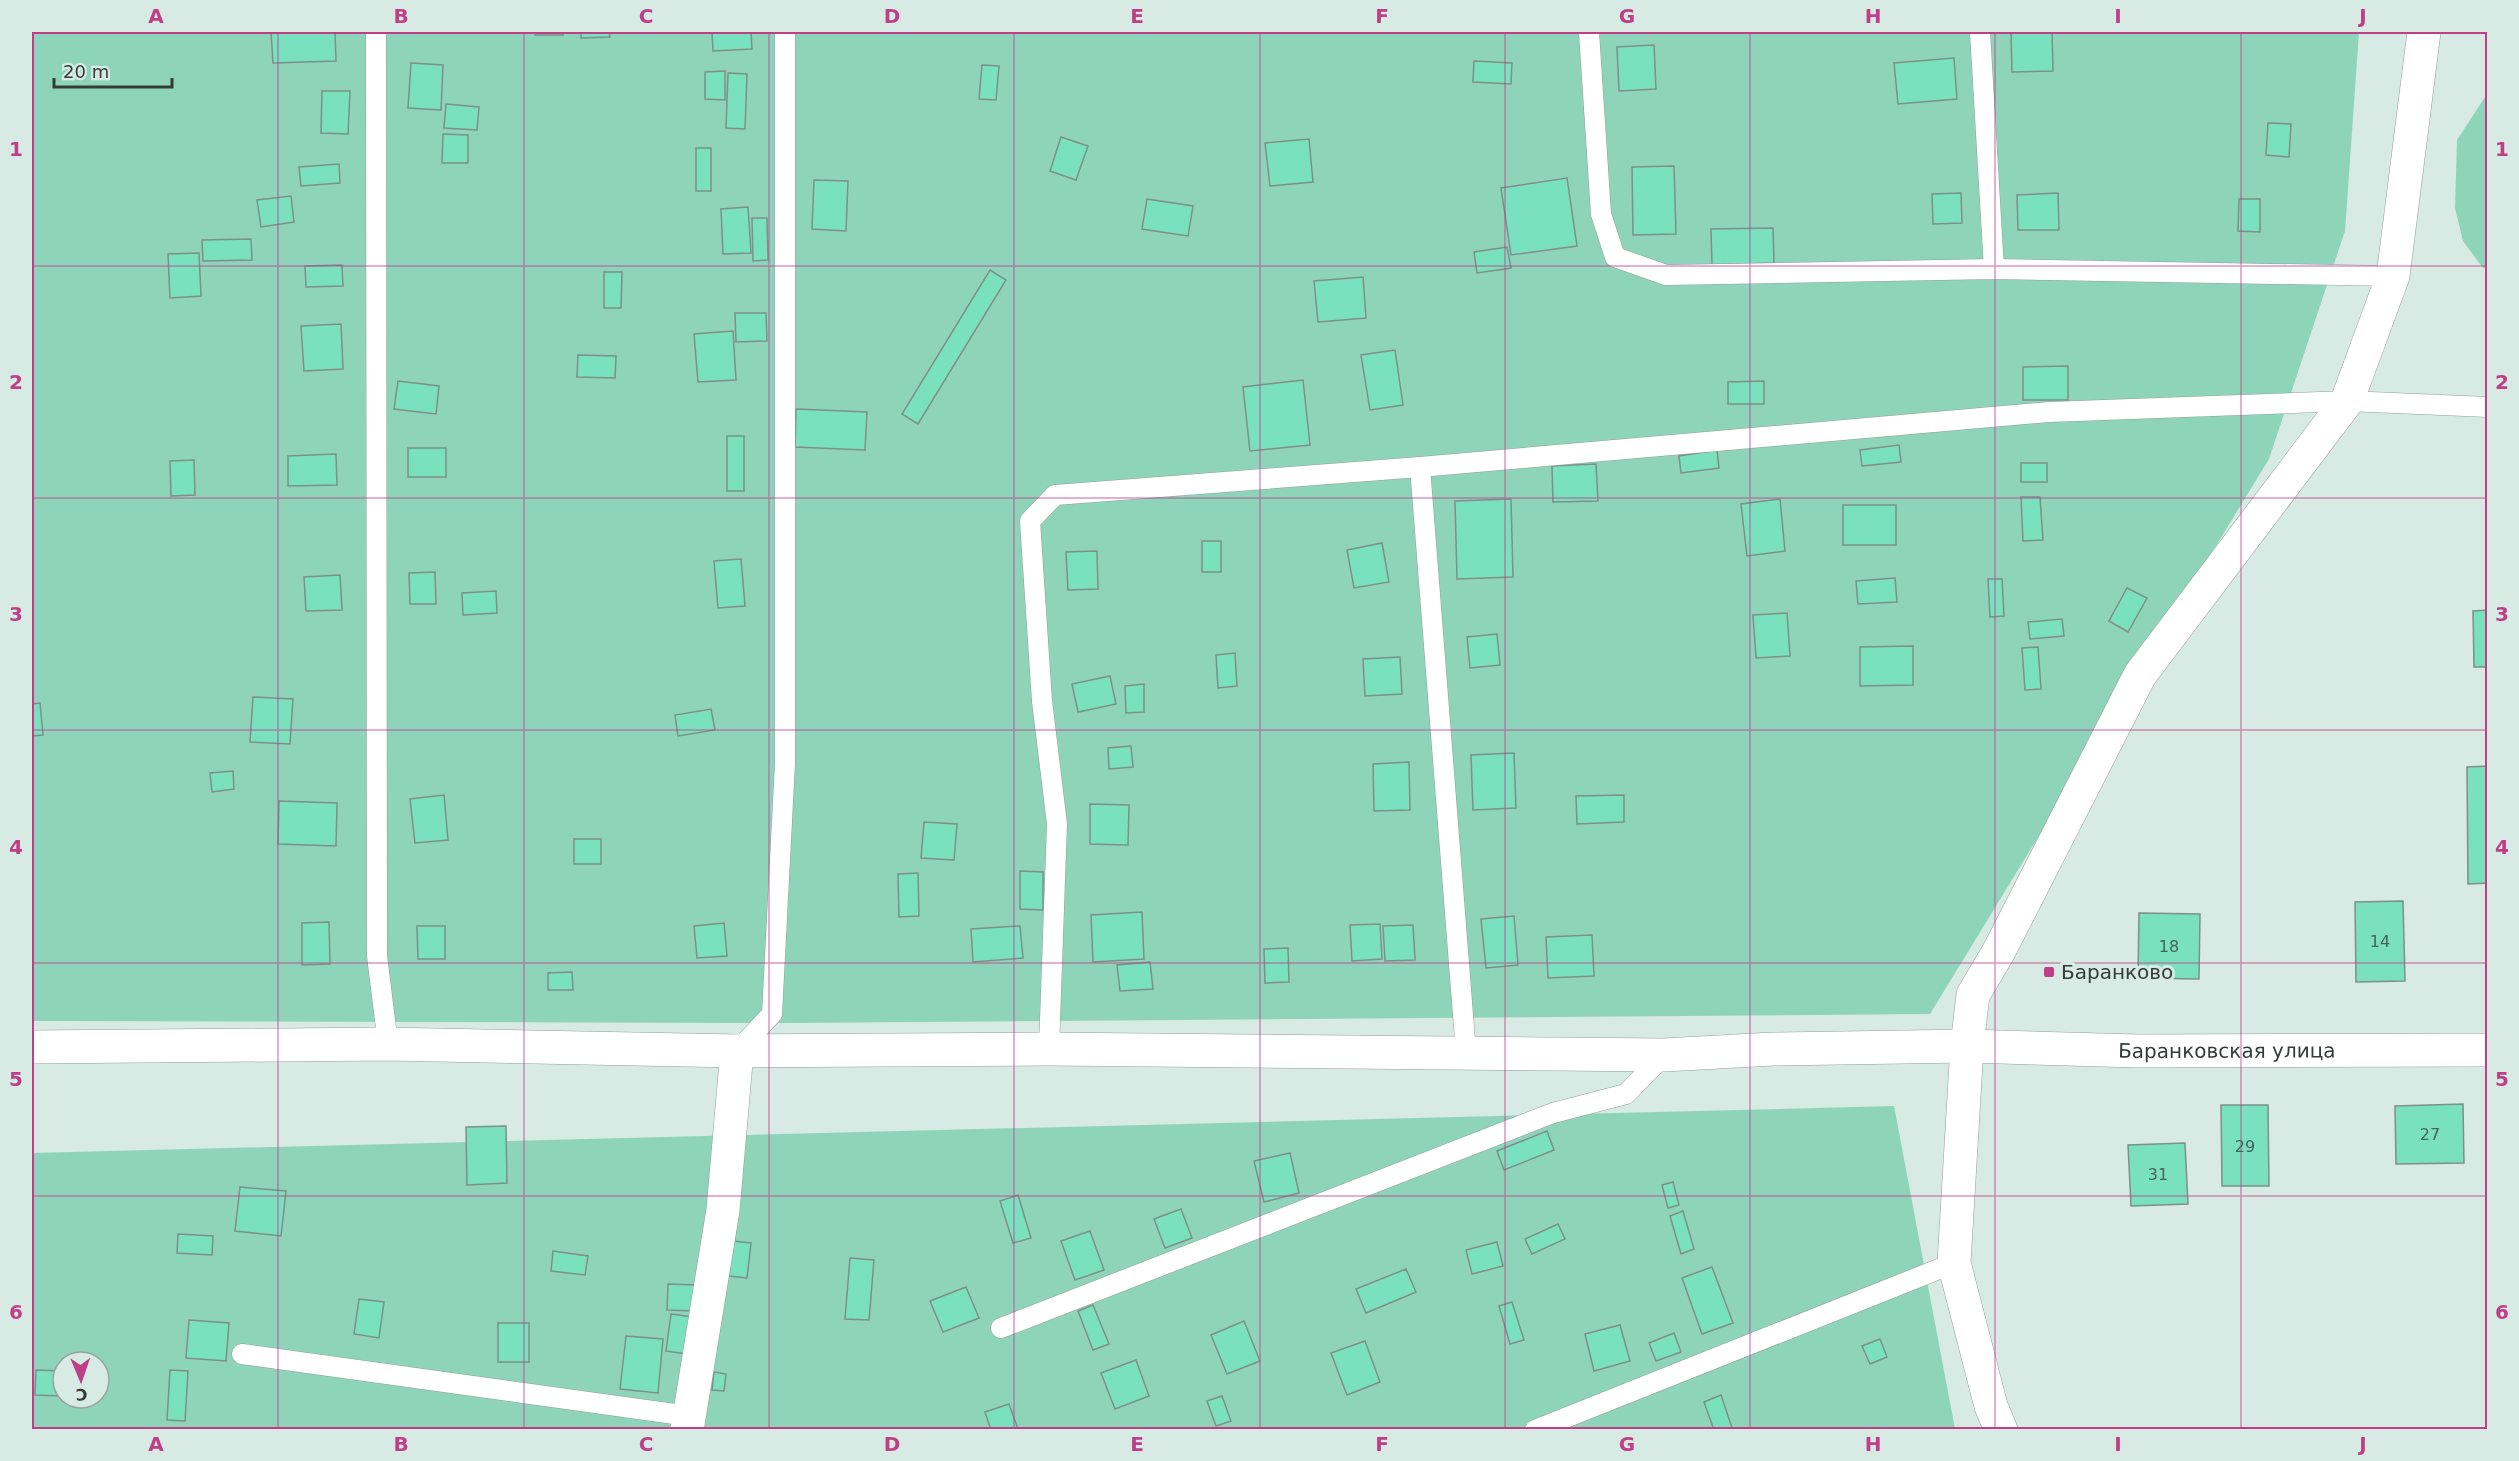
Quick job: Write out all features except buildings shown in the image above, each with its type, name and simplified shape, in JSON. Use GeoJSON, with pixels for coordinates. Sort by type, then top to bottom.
{"type":"FeatureCollection","features":[{"type":"Feature","properties":{"kind":"street"},"geometry":{"type":"LineString","coordinates":[[2001,1430],[1991,1407],[1954,1263],[1967,1046],[1973,995],[1999,951],[2140,675],[2347,401],[2393,276],[2424,32]]}},
{"type":"Feature","properties":{"kind":"street","name":"Баранковская улица"},"geometry":{"type":"LineString","coordinates":[[32,1047],[388,1044],[737,1052],[1049,1049],[1664,1055],[1773,1049],[1967,1046],[2137,1051],[2487,1050]]}},
{"type":"Feature","properties":{"kind":"street"},"geometry":{"type":"LineString","coordinates":[[688,1423],[723,1210],[737,1052]]}},
{"type":"Feature","properties":{"kind":"lane"},"geometry":{"type":"LineString","coordinates":[[376,32],[377,956],[388,1044]]}},
{"type":"Feature","properties":{"kind":"lane"},"geometry":{"type":"LineString","coordinates":[[737,1052],[772,1014],[785,763],[785,32]]}},
{"type":"Feature","properties":{"kind":"lane"},"geometry":{"type":"LineString","coordinates":[[1589,32],[1602,214],[1615,257],[1666,275],[1994,269],[2393,276]]}},
{"type":"Feature","properties":{"kind":"lane"},"geometry":{"type":"LineString","coordinates":[[1980,32],[1994,269]]}},
{"type":"Feature","properties":{"kind":"lane"},"geometry":{"type":"LineString","coordinates":[[1049,1049],[1057,824],[1042,701],[1030,520],[1055,495],[2049,412],[2347,401],[2487,407]]}},
{"type":"Feature","properties":{"kind":"lane"},"geometry":{"type":"LineString","coordinates":[[1420,466],[1466,1053]]}},
{"type":"Feature","properties":{"kind":"lane"},"geometry":{"type":"LineString","coordinates":[[1001,1328],[1553,1113],[1626,1094],[1664,1055]]}},
{"type":"Feature","properties":{"kind":"lane"},"geometry":{"type":"LineString","coordinates":[[1535,1430],[1954,1263]]}},
{"type":"Feature","properties":{"kind":"lane"},"geometry":{"type":"LineString","coordinates":[[242,1354],[688,1423]]}},
{"type":"Feature","properties":{"kind":"green space"},"geometry":{"type":"Polygon","coordinates":[[[32,32],[2359,32],[2345,231],[2269,459],[1930,1014],[788,1023],[32,1021],[32,32]]]}},
{"type":"Feature","properties":{"kind":"green space"},"geometry":{"type":"Polygon","coordinates":[[[2487,94],[2488,268],[2483,268],[2463,241],[2455,208],[2457,140],[2487,94]]]}},
{"type":"Feature","properties":{"kind":"green space"},"geometry":{"type":"Polygon","coordinates":[[[1894,1106],[1955,1429],[32,1429],[32,1153],[1894,1106]]]}},
{"type":"Feature","properties":{"kind":"place","name":"Баранково"},"geometry":{"type":"Point","coordinates":[2049,972]}}]}
